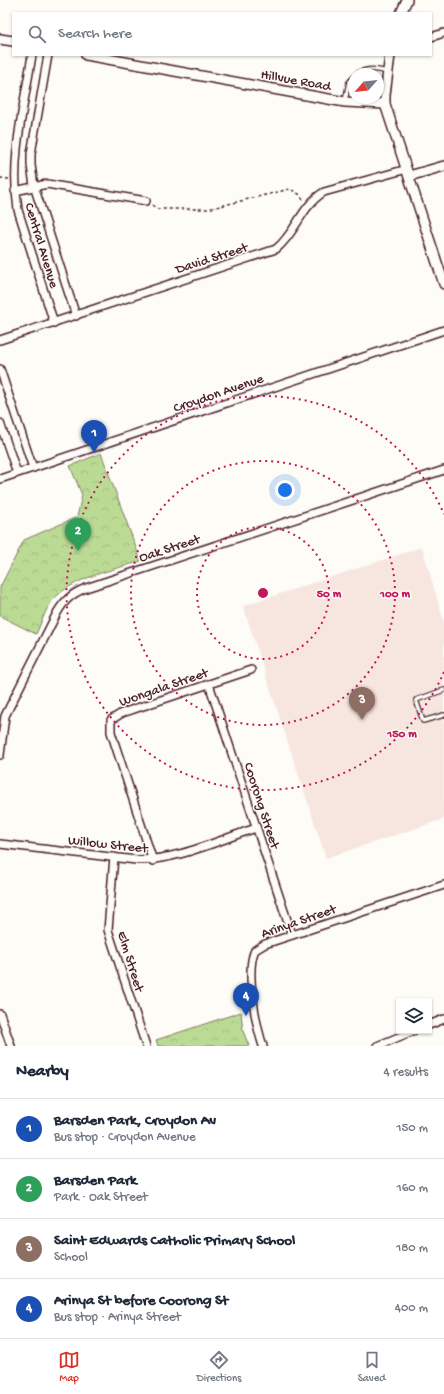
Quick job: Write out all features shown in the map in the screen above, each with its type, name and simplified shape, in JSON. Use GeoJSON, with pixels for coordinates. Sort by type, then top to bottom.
{"type":"FeatureCollection","features":[{"type":"Feature","properties":{"kind":"street"},"geometry":{"type":"LineString","coordinates":[[401,12],[407,0]]}},
{"type":"Feature","properties":{"kind":"street"},"geometry":{"type":"LineString","coordinates":[[432,37],[444,33]]}},
{"type":"Feature","properties":{"kind":"street"},"geometry":{"type":"LineString","coordinates":[[0,39],[12,41]]}},
{"type":"Feature","properties":{"kind":"street","name":"Central Avenue"},"geometry":{"type":"LineString","coordinates":[[32,56],[17,142],[15,191],[18,210],[54,323]]}},
{"type":"Feature","properties":{"kind":"street","name":"Central Avenue"},"geometry":{"type":"LineString","coordinates":[[48,56],[32,148],[31,165],[34,186],[76,316]]}},
{"type":"Feature","properties":{"kind":"street","name":"Hillvue Road"},"geometry":{"type":"LineString","coordinates":[[91,56],[344,102],[385,104]]}},
{"type":"Feature","properties":{"kind":"street"},"geometry":{"type":"LineString","coordinates":[[390,56],[387,72],[385,104],[444,284]]}},
{"type":"Feature","properties":{"kind":"street"},"geometry":{"type":"LineString","coordinates":[[408,173],[444,166]]}},
{"type":"Feature","properties":{"kind":"street","name":"David Street"},"geometry":{"type":"LineString","coordinates":[[0,340],[276,249],[287,238],[307,206],[314,198],[324,192],[408,173]]}},
{"type":"Feature","properties":{"kind":"street"},"geometry":{"type":"LineString","coordinates":[[15,191],[47,184],[146,201]]}},
{"type":"Feature","properties":{"kind":"street","name":"Croydon Avenue"},"geometry":{"type":"LineString","coordinates":[[0,479],[444,330]]}},
{"type":"Feature","properties":{"kind":"street"},"geometry":{"type":"LineString","coordinates":[[0,369],[33,468]]}},
{"type":"Feature","properties":{"kind":"street"},"geometry":{"type":"LineString","coordinates":[[0,423],[17,473]]}},
{"type":"Feature","properties":{"kind":"street","name":"Oak Street"},"geometry":{"type":"LineString","coordinates":[[0,755],[5,716],[57,613],[62,604],[70,596],[89,587],[444,470]]}},
{"type":"Feature","properties":{"kind":"street","name":"Wongala Street"},"geometry":{"type":"LineString","coordinates":[[153,861],[111,732],[111,720],[122,713],[251,670]]}},
{"type":"Feature","properties":{"kind":"street","name":"Coorong Street"},"geometry":{"type":"LineString","coordinates":[[209,684],[292,935]]}},
{"type":"Feature","properties":{"kind":"street","name":"Willow Street"},"geometry":{"type":"LineString","coordinates":[[0,844],[153,861],[256,828]]}},
{"type":"Feature","properties":{"kind":"street","name":"Elm Street"},"geometry":{"type":"LineString","coordinates":[[114,857],[108,930],[146,1046]]}},
{"type":"Feature","properties":{"kind":"street","name":"Arinya Street"},"geometry":{"type":"LineString","coordinates":[[263,1046],[255,1014],[251,968],[252,955],[259,946],[444,885]]}},
{"type":"Feature","properties":{"kind":"street"},"geometry":{"type":"LineString","coordinates":[[0,1014],[11,1046]]}},
{"type":"Feature","properties":{"kind":"street"},"geometry":{"type":"LineString","coordinates":[[432,1024],[444,1019]]}},
{"type":"Feature","properties":{"kind":"street"},"geometry":{"type":"LineString","coordinates":[[377,1046],[406,1034]]}},
{"type":"Feature","properties":{"kind":"lane"},"geometry":{"type":"LineString","coordinates":[[344,102],[348,86]]}},
{"type":"Feature","properties":{"kind":"lane"},"geometry":{"type":"LineString","coordinates":[[444,690],[416,700],[423,721],[444,715]]}},
{"type":"Feature","properties":{"kind":"path"},"geometry":{"type":"LineString","coordinates":[[146,201],[158,209],[208,209],[290,189],[300,194],[307,206]]}},
{"type":"Feature","properties":{"kind":"shaded area"},"geometry":{"type":"Polygon","coordinates":[[[422,547],[444,622],[444,819],[326,858],[243,606],[422,547]]]}},
{"type":"Feature","properties":{"kind":"green space"},"geometry":{"type":"Polygon","coordinates":[[[101,453],[141,561],[93,576],[70,586],[52,601],[36,634],[0,616],[0,587],[24,540],[77,517],[82,495],[70,466],[101,453]]]}},
{"type":"Feature","properties":{"kind":"green space"},"geometry":{"type":"Polygon","coordinates":[[[241,1012],[243,1031],[249,1046],[158,1046],[156,1040],[241,1012]]]}},
{"type":"Feature","properties":{"kind":"place","name":"Barsden Park, Croydon Av"},"geometry":{"type":"Point","coordinates":[94,453]}},
{"type":"Feature","properties":{"kind":"place","name":"Barsden Park"},"geometry":{"type":"Point","coordinates":[78,551]}},
{"type":"Feature","properties":{"kind":"place","name":"Saint Edwards Catholic Primary School"},"geometry":{"type":"Point","coordinates":[362,720]}},
{"type":"Feature","properties":{"kind":"place","name":"Arinya St before Coorong St"},"geometry":{"type":"Point","coordinates":[246,1016]}}]}
